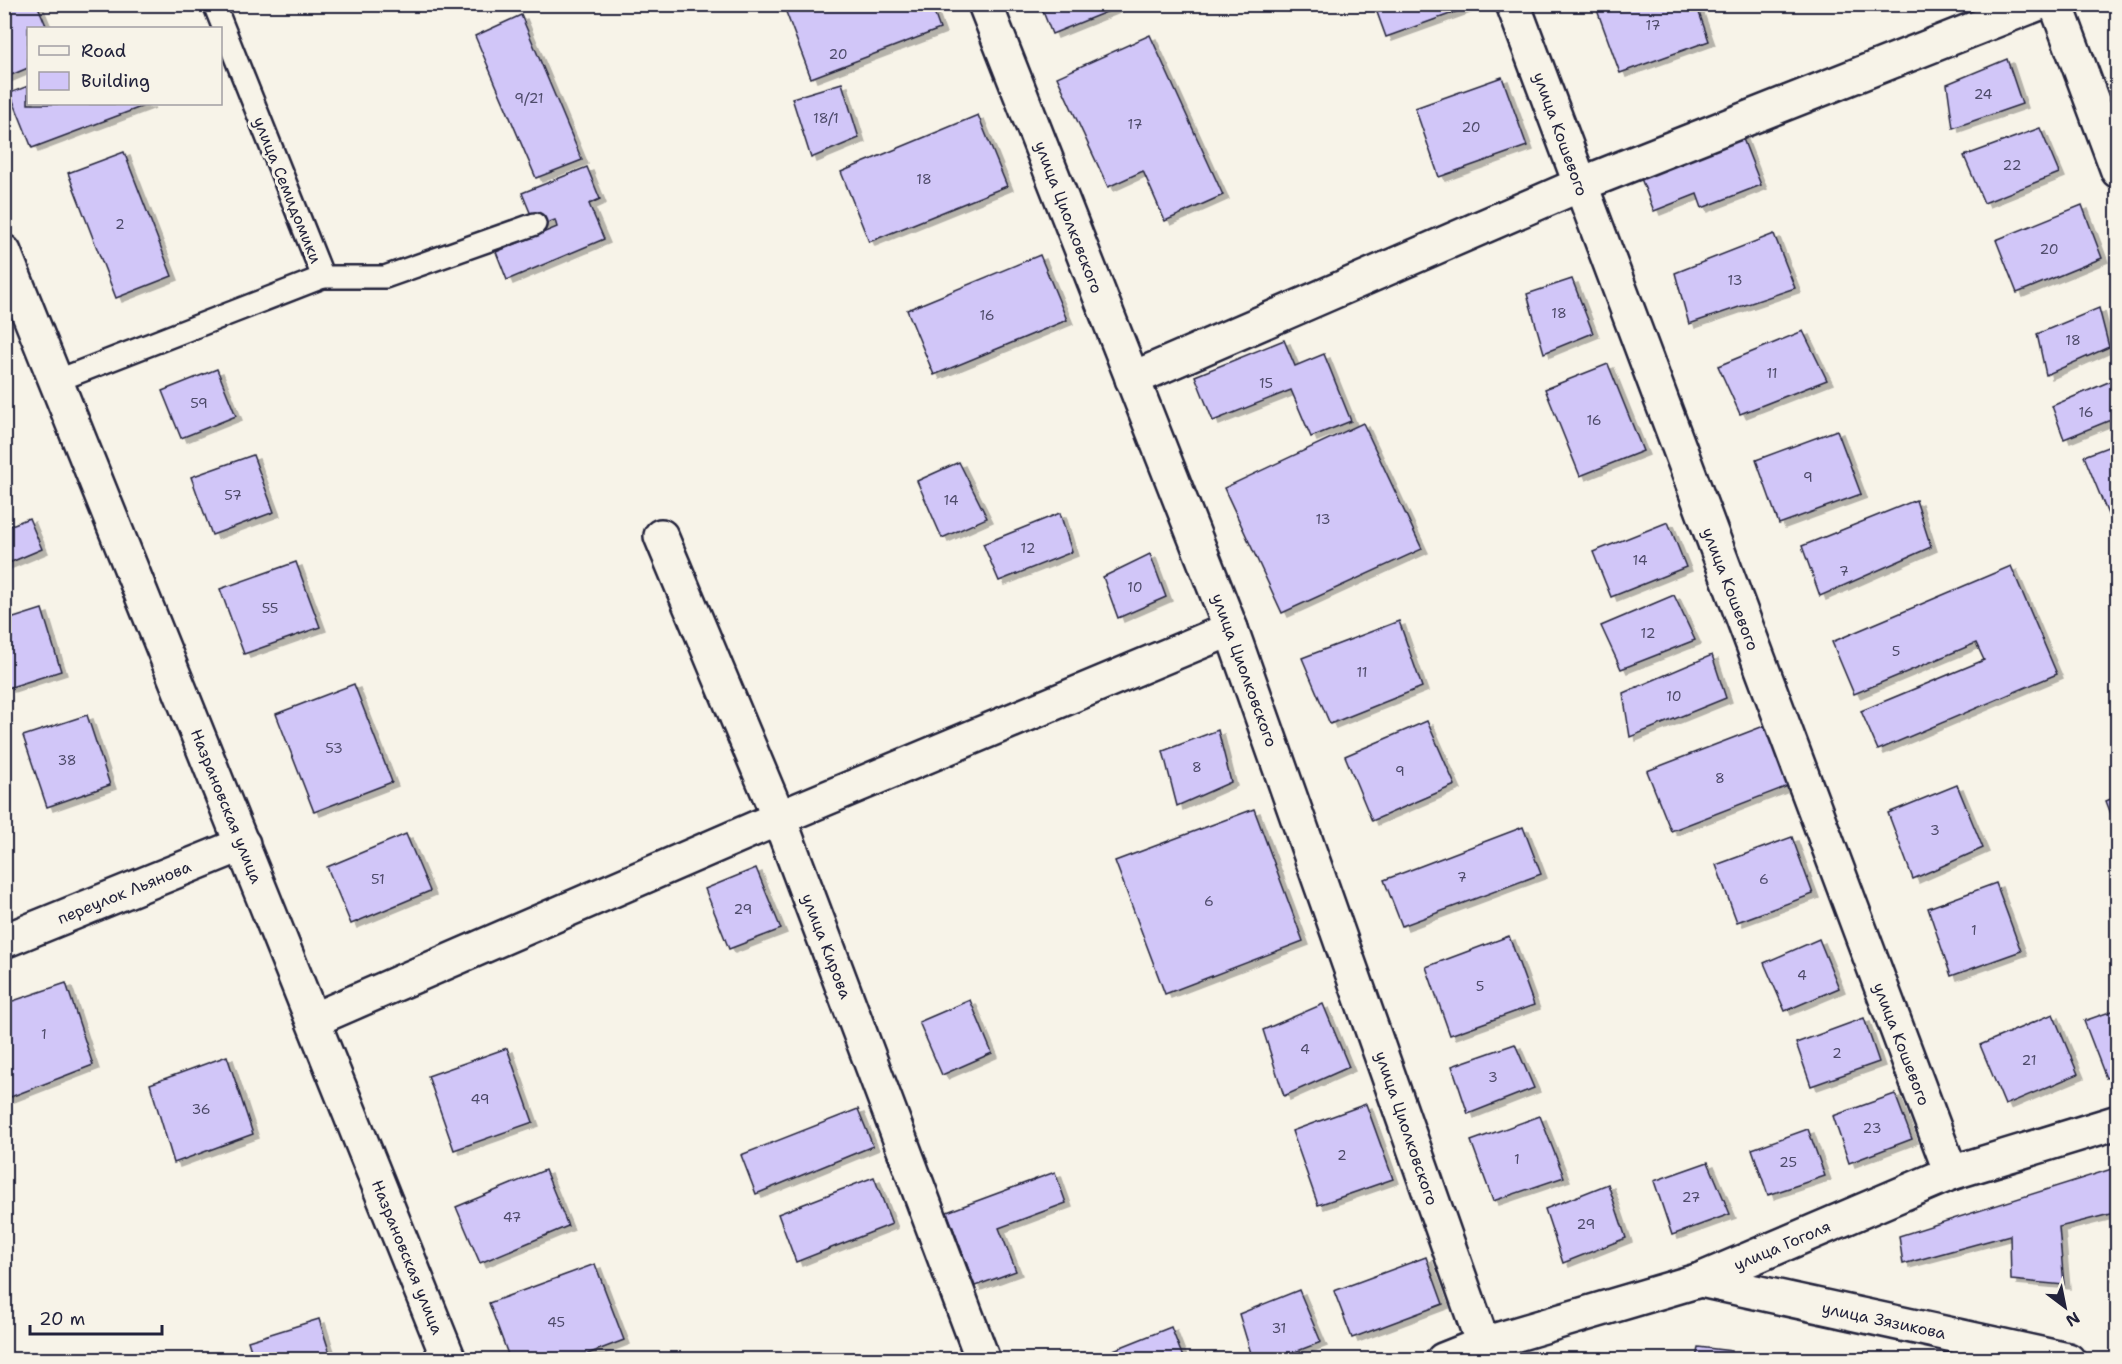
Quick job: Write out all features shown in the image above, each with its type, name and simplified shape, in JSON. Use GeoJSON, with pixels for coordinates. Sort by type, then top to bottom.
{"type":"FeatureCollection","features":[{"type":"Feature","properties":{"kind":"street","name":"улица Циолковского"},"geometry":{"type":"LineString","coordinates":[[985,4],[1231,629],[1483,1344]]}},
{"type":"Feature","properties":{"kind":"street","name":"улица Кошевого"},"geometry":{"type":"LineString","coordinates":[[1513,4],[1951,1173]]}},
{"type":"Feature","properties":{"kind":"street"},"geometry":{"type":"LineString","coordinates":[[1132,379],[1579,185],[2037,4]]}},
{"type":"Feature","properties":{"kind":"street"},"geometry":{"type":"LineString","coordinates":[[2056,4],[2118,171]]}},
{"type":"Feature","properties":{"kind":"street","name":"Назрановская улица"},"geometry":{"type":"LineString","coordinates":[[4,252],[449,1359]]}},
{"type":"Feature","properties":{"kind":"street","name":"улица Кирова"},"geometry":{"type":"LineString","coordinates":[[661,536],[778,818],[983,1359]]}},
{"type":"Feature","properties":{"kind":"street"},"geometry":{"type":"LineString","coordinates":[[313,1020],[778,818],[1231,629]]}},
{"type":"Feature","properties":{"kind":"street","name":"переулок Льянова"},"geometry":{"type":"LineString","coordinates":[[4,941],[243,844]]}},
{"type":"Feature","properties":{"kind":"street","name":"улица Гоголя"},"geometry":{"type":"LineString","coordinates":[[1443,1359],[1483,1344],[1700,1280],[1951,1173],[2118,1122]]}},
{"type":"Feature","properties":{"kind":"street","name":"улица Зязикова"},"geometry":{"type":"LineString","coordinates":[[1700,1280],[2068,1359]]}},
{"type":"Feature","properties":{"kind":"lane","name":"улица Семидомики"},"geometry":{"type":"LineString","coordinates":[[56,381],[323,277],[214,4]]}},
{"type":"Feature","properties":{"kind":"lane"},"geometry":{"type":"LineString","coordinates":[[323,277],[385,277],[535,224]]}},
{"type":"Feature","properties":{"kind":"building"},"geometry":{"type":"Polygon","coordinates":[[[21,4],[37,4],[47,27],[27,27],[27,68],[4,78],[4,12],[21,4]]]}},
{"type":"Feature","properties":{"kind":"building"},"geometry":{"type":"Polygon","coordinates":[[[783,4],[931,4],[940,29],[811,78],[783,4]]]}},
{"type":"Feature","properties":{"kind":"building"},"geometry":{"type":"Polygon","coordinates":[[[1040,4],[1126,4],[1052,34],[1040,4]]]}},
{"type":"Feature","properties":{"kind":"building"},"geometry":{"type":"Polygon","coordinates":[[[1374,4],[1478,4],[1386,37],[1374,4]]]}},
{"type":"Feature","properties":{"kind":"building"},"geometry":{"type":"Polygon","coordinates":[[[1613,4],[1696,4],[1709,41],[1620,73],[1597,10],[1613,4]]]}},
{"type":"Feature","properties":{"kind":"building"},"geometry":{"type":"Polygon","coordinates":[[[521,15],[582,160],[536,178],[475,36],[521,15]]]}},
{"type":"Feature","properties":{"kind":"building"},"geometry":{"type":"Polygon","coordinates":[[[1150,35],[1223,195],[1165,221],[1143,171],[1108,187],[1057,77],[1150,35]]]}},
{"type":"Feature","properties":{"kind":"building"},"geometry":{"type":"Polygon","coordinates":[[[2007,59],[2022,104],[1953,128],[1947,84],[2007,59]]]}},
{"type":"Feature","properties":{"kind":"building"},"geometry":{"type":"Polygon","coordinates":[[[1502,77],[1527,146],[1439,177],[1415,108],[1502,77]]]}},
{"type":"Feature","properties":{"kind":"building"},"geometry":{"type":"Polygon","coordinates":[[[842,83],[859,138],[811,158],[792,98],[842,83]]]}},
{"type":"Feature","properties":{"kind":"building"},"geometry":{"type":"Polygon","coordinates":[[[27,86],[27,105],[146,105],[32,148],[10,93],[27,86]]]}},
{"type":"Feature","properties":{"kind":"building"},"geometry":{"type":"Polygon","coordinates":[[[978,115],[1007,186],[869,242],[841,172],[978,115]]]}},
{"type":"Feature","properties":{"kind":"building"},"geometry":{"type":"Polygon","coordinates":[[[2040,128],[2059,173],[1984,203],[1964,156],[2040,128]]]}},
{"type":"Feature","properties":{"kind":"building"},"geometry":{"type":"Polygon","coordinates":[[[1740,131],[1761,185],[1702,208],[1697,194],[1654,211],[1638,171],[1740,131]]]}},
{"type":"Feature","properties":{"kind":"building"},"geometry":{"type":"Polygon","coordinates":[[[124,152],[172,276],[116,298],[68,173],[124,152]]]}},
{"type":"Feature","properties":{"kind":"building"},"geometry":{"type":"Polygon","coordinates":[[[587,167],[600,199],[589,204],[604,239],[507,280],[496,252],[557,227],[555,220],[536,227],[522,193],[587,167]]]}},
{"type":"Feature","properties":{"kind":"building"},"geometry":{"type":"Polygon","coordinates":[[[2082,205],[2102,258],[2017,293],[1996,240],[2082,205]]]}},
{"type":"Feature","properties":{"kind":"building"},"geometry":{"type":"Polygon","coordinates":[[[1774,234],[1795,288],[1689,324],[1675,273],[1774,234]]]}},
{"type":"Feature","properties":{"kind":"building"},"geometry":{"type":"Polygon","coordinates":[[[1040,255],[1067,320],[934,375],[907,310],[1040,255]]]}},
{"type":"Feature","properties":{"kind":"building"},"geometry":{"type":"Polygon","coordinates":[[[1572,279],[1593,333],[1544,353],[1527,294],[1572,279]]]}},
{"type":"Feature","properties":{"kind":"building"},"geometry":{"type":"Polygon","coordinates":[[[2099,308],[2109,347],[2046,375],[2037,334],[2099,308]]]}},
{"type":"Feature","properties":{"kind":"building"},"geometry":{"type":"Polygon","coordinates":[[[1803,331],[1827,380],[1740,414],[1718,366],[1803,331]]]}},
{"type":"Feature","properties":{"kind":"building"},"geometry":{"type":"Polygon","coordinates":[[[1284,340],[1295,366],[1324,354],[1351,421],[1311,437],[1291,390],[1213,421],[1195,376],[1284,340]]]}},
{"type":"Feature","properties":{"kind":"building"},"geometry":{"type":"Polygon","coordinates":[[[1608,364],[1643,451],[1580,476],[1545,389],[1608,364]]]}},
{"type":"Feature","properties":{"kind":"building"},"geometry":{"type":"Polygon","coordinates":[[[217,369],[236,416],[181,438],[162,391],[217,369]]]}},
{"type":"Feature","properties":{"kind":"building"},"geometry":{"type":"Polygon","coordinates":[[[2118,378],[2118,417],[2064,439],[2052,406],[2118,378]]]}},
{"type":"Feature","properties":{"kind":"building"},"geometry":{"type":"Polygon","coordinates":[[[1363,423],[1422,549],[1282,613],[1224,488],[1363,423]]]}},
{"type":"Feature","properties":{"kind":"building"},"geometry":{"type":"Polygon","coordinates":[[[1837,430],[1861,494],[1779,524],[1756,460],[1837,430]]]}},
{"type":"Feature","properties":{"kind":"building"},"geometry":{"type":"Polygon","coordinates":[[[2118,443],[2118,528],[2114,529],[2084,456],[2118,443]]]}},
{"type":"Feature","properties":{"kind":"building"},"geometry":{"type":"Polygon","coordinates":[[[253,455],[274,512],[212,535],[191,477],[253,455]]]}},
{"type":"Feature","properties":{"kind":"building"},"geometry":{"type":"Polygon","coordinates":[[[959,462],[987,518],[942,538],[917,481],[959,462]]]}},
{"type":"Feature","properties":{"kind":"building"},"geometry":{"type":"Polygon","coordinates":[[[1916,500],[1931,547],[1820,596],[1802,546],[1916,500]]]}},
{"type":"Feature","properties":{"kind":"building"},"geometry":{"type":"Polygon","coordinates":[[[1060,513],[1072,552],[999,581],[983,544],[1060,513]]]}},
{"type":"Feature","properties":{"kind":"building"},"geometry":{"type":"Polygon","coordinates":[[[29,518],[42,549],[4,565],[4,528],[29,518]]]}},
{"type":"Feature","properties":{"kind":"building"},"geometry":{"type":"Polygon","coordinates":[[[1668,522],[1686,567],[1611,597],[1593,552],[1668,522]]]}},
{"type":"Feature","properties":{"kind":"building"},"geometry":{"type":"Polygon","coordinates":[[[1150,554],[1166,597],[1118,618],[1103,577],[1150,554]]]}},
{"type":"Feature","properties":{"kind":"building"},"geometry":{"type":"Polygon","coordinates":[[[296,562],[320,627],[244,654],[220,589],[296,562]]]}},
{"type":"Feature","properties":{"kind":"building"},"geometry":{"type":"Polygon","coordinates":[[[2011,566],[2057,674],[1878,750],[1861,711],[1984,660],[1976,643],[1854,694],[1832,642],[2011,566]]]}},
{"type":"Feature","properties":{"kind":"building"},"geometry":{"type":"Polygon","coordinates":[[[1674,595],[1695,640],[1621,669],[1601,626],[1674,595]]]}},
{"type":"Feature","properties":{"kind":"building"},"geometry":{"type":"Polygon","coordinates":[[[42,609],[61,671],[8,688],[4,678],[4,621],[42,609]]]}},
{"type":"Feature","properties":{"kind":"building"},"geometry":{"type":"Polygon","coordinates":[[[1399,621],[1422,687],[1330,724],[1302,658],[1399,621]]]}},
{"type":"Feature","properties":{"kind":"building"},"geometry":{"type":"Polygon","coordinates":[[[1712,655],[1726,698],[1630,737],[1623,693],[1712,655]]]}},
{"type":"Feature","properties":{"kind":"building"},"geometry":{"type":"Polygon","coordinates":[[[354,684],[392,782],[314,812],[276,714],[354,684]]]}},
{"type":"Feature","properties":{"kind":"building"},"geometry":{"type":"Polygon","coordinates":[[[87,715],[110,785],[47,807],[23,736],[87,715]]]}},
{"type":"Feature","properties":{"kind":"building"},"geometry":{"type":"Polygon","coordinates":[[[1427,721],[1455,785],[1372,821],[1345,756],[1427,721]]]}},
{"type":"Feature","properties":{"kind":"building"},"geometry":{"type":"Polygon","coordinates":[[[1769,724],[1793,784],[1671,831],[1647,771],[1769,724]]]}},
{"type":"Feature","properties":{"kind":"building"},"geometry":{"type":"Polygon","coordinates":[[[1218,730],[1231,782],[1177,806],[1163,751],[1218,730]]]}},
{"type":"Feature","properties":{"kind":"building"},"geometry":{"type":"Polygon","coordinates":[[[1957,785],[1983,848],[1913,879],[1888,813],[1957,785]]]}},
{"type":"Feature","properties":{"kind":"building"},"geometry":{"type":"Polygon","coordinates":[[[2118,796],[2118,832],[2106,801],[2118,796]]]}},
{"type":"Feature","properties":{"kind":"building"},"geometry":{"type":"Polygon","coordinates":[[[1254,809],[1303,941],[1165,994],[1115,861],[1254,809]]]}},
{"type":"Feature","properties":{"kind":"building"},"geometry":{"type":"Polygon","coordinates":[[[1523,827],[1541,874],[1402,926],[1384,880],[1523,827]]]}},
{"type":"Feature","properties":{"kind":"building"},"geometry":{"type":"Polygon","coordinates":[[[406,834],[430,891],[351,924],[327,867],[406,834]]]}},
{"type":"Feature","properties":{"kind":"building"},"geometry":{"type":"Polygon","coordinates":[[[1792,837],[1813,894],[1737,922],[1716,865],[1792,837]]]}},
{"type":"Feature","properties":{"kind":"building"},"geometry":{"type":"Polygon","coordinates":[[[756,868],[781,929],[729,949],[705,889],[756,868]]]}},
{"type":"Feature","properties":{"kind":"building"},"geometry":{"type":"Polygon","coordinates":[[[1996,883],[2021,951],[1951,976],[1928,908],[1996,883]]]}},
{"type":"Feature","properties":{"kind":"building"},"geometry":{"type":"Polygon","coordinates":[[[1509,936],[1534,1005],[1450,1035],[1426,967],[1509,936]]]}},
{"type":"Feature","properties":{"kind":"building"},"geometry":{"type":"Polygon","coordinates":[[[1819,939],[1839,988],[1785,1011],[1764,963],[1819,939]]]}},
{"type":"Feature","properties":{"kind":"building"},"geometry":{"type":"Polygon","coordinates":[[[66,983],[93,1065],[8,1098],[4,1085],[4,1004],[66,983]]]}},
{"type":"Feature","properties":{"kind":"building"},"geometry":{"type":"Polygon","coordinates":[[[970,1000],[992,1053],[942,1075],[919,1022],[970,1000]]]}},
{"type":"Feature","properties":{"kind":"building"},"geometry":{"type":"Polygon","coordinates":[[[1323,1004],[1349,1067],[1284,1096],[1263,1030],[1323,1004]]]}},
{"type":"Feature","properties":{"kind":"building"},"geometry":{"type":"Polygon","coordinates":[[[2118,1009],[2118,1074],[2106,1078],[2084,1021],[2118,1009]]]}},
{"type":"Feature","properties":{"kind":"building"},"geometry":{"type":"Polygon","coordinates":[[[2053,1014],[2078,1074],[2005,1105],[1980,1045],[2053,1014]]]}},
{"type":"Feature","properties":{"kind":"building"},"geometry":{"type":"Polygon","coordinates":[[[1864,1018],[1879,1062],[1811,1086],[1796,1043],[1864,1018]]]}},
{"type":"Feature","properties":{"kind":"building"},"geometry":{"type":"Polygon","coordinates":[[[1515,1044],[1534,1088],[1468,1114],[1452,1066],[1515,1044]]]}},
{"type":"Feature","properties":{"kind":"building"},"geometry":{"type":"Polygon","coordinates":[[[507,1048],[533,1122],[454,1150],[428,1076],[507,1048]]]}},
{"type":"Feature","properties":{"kind":"building"},"geometry":{"type":"Polygon","coordinates":[[[227,1056],[253,1134],[174,1163],[150,1084],[227,1056]]]}},
{"type":"Feature","properties":{"kind":"building"},"geometry":{"type":"Polygon","coordinates":[[[1895,1094],[1912,1139],[1849,1163],[1833,1116],[1895,1094]]]}},
{"type":"Feature","properties":{"kind":"building"},"geometry":{"type":"Polygon","coordinates":[[[1366,1104],[1393,1179],[1318,1205],[1292,1131],[1366,1104]]]}},
{"type":"Feature","properties":{"kind":"building"},"geometry":{"type":"Polygon","coordinates":[[[858,1109],[873,1146],[756,1194],[741,1155],[858,1109]]]}},
{"type":"Feature","properties":{"kind":"building"},"geometry":{"type":"Polygon","coordinates":[[[1540,1116],[1564,1177],[1493,1201],[1471,1141],[1540,1116]]]}},
{"type":"Feature","properties":{"kind":"building"},"geometry":{"type":"Polygon","coordinates":[[[1808,1129],[1825,1176],[1768,1195],[1752,1149],[1808,1129]]]}},
{"type":"Feature","properties":{"kind":"building"},"geometry":{"type":"Polygon","coordinates":[[[1708,1162],[1730,1214],[1672,1235],[1654,1181],[1708,1162]]]}},
{"type":"Feature","properties":{"kind":"building"},"geometry":{"type":"Polygon","coordinates":[[[2118,1167],[2118,1316],[2114,1315],[2114,1213],[2059,1227],[2064,1285],[2011,1280],[2010,1235],[1903,1264],[1899,1236],[2118,1167]]]}},
{"type":"Feature","properties":{"kind":"building"},"geometry":{"type":"Polygon","coordinates":[[[545,1170],[568,1226],[480,1263],[456,1207],[545,1170]]]}},
{"type":"Feature","properties":{"kind":"building"},"geometry":{"type":"Polygon","coordinates":[[[1055,1172],[1066,1203],[999,1228],[1016,1271],[975,1286],[947,1212],[1055,1172]]]}},
{"type":"Feature","properties":{"kind":"building"},"geometry":{"type":"Polygon","coordinates":[[[874,1177],[892,1224],[796,1262],[778,1214],[874,1177]]]}},
{"type":"Feature","properties":{"kind":"building"},"geometry":{"type":"Polygon","coordinates":[[[1608,1184],[1626,1238],[1563,1263],[1545,1209],[1608,1184]]]}},
{"type":"Feature","properties":{"kind":"building"},"geometry":{"type":"Polygon","coordinates":[[[1426,1257],[1443,1304],[1352,1338],[1334,1291],[1426,1257]]]}},
{"type":"Feature","properties":{"kind":"building"},"geometry":{"type":"Polygon","coordinates":[[[595,1264],[624,1340],[572,1360],[510,1360],[489,1303],[595,1264]]]}},
{"type":"Feature","properties":{"kind":"building"},"geometry":{"type":"Polygon","coordinates":[[[1299,1290],[1321,1342],[1274,1360],[1253,1360],[1239,1314],[1299,1290]]]}},
{"type":"Feature","properties":{"kind":"building"},"geometry":{"type":"Polygon","coordinates":[[[319,1319],[332,1360],[254,1360],[248,1341],[319,1319]]]}},
{"type":"Feature","properties":{"kind":"building"},"geometry":{"type":"Polygon","coordinates":[[[1171,1327],[1184,1360],[1103,1360],[1101,1355],[1171,1327]]]}},
{"type":"Feature","properties":{"kind":"building"},"geometry":{"type":"Polygon","coordinates":[[[1698,1347],[1732,1351],[1731,1360],[1696,1360],[1698,1347]]]}}]}
